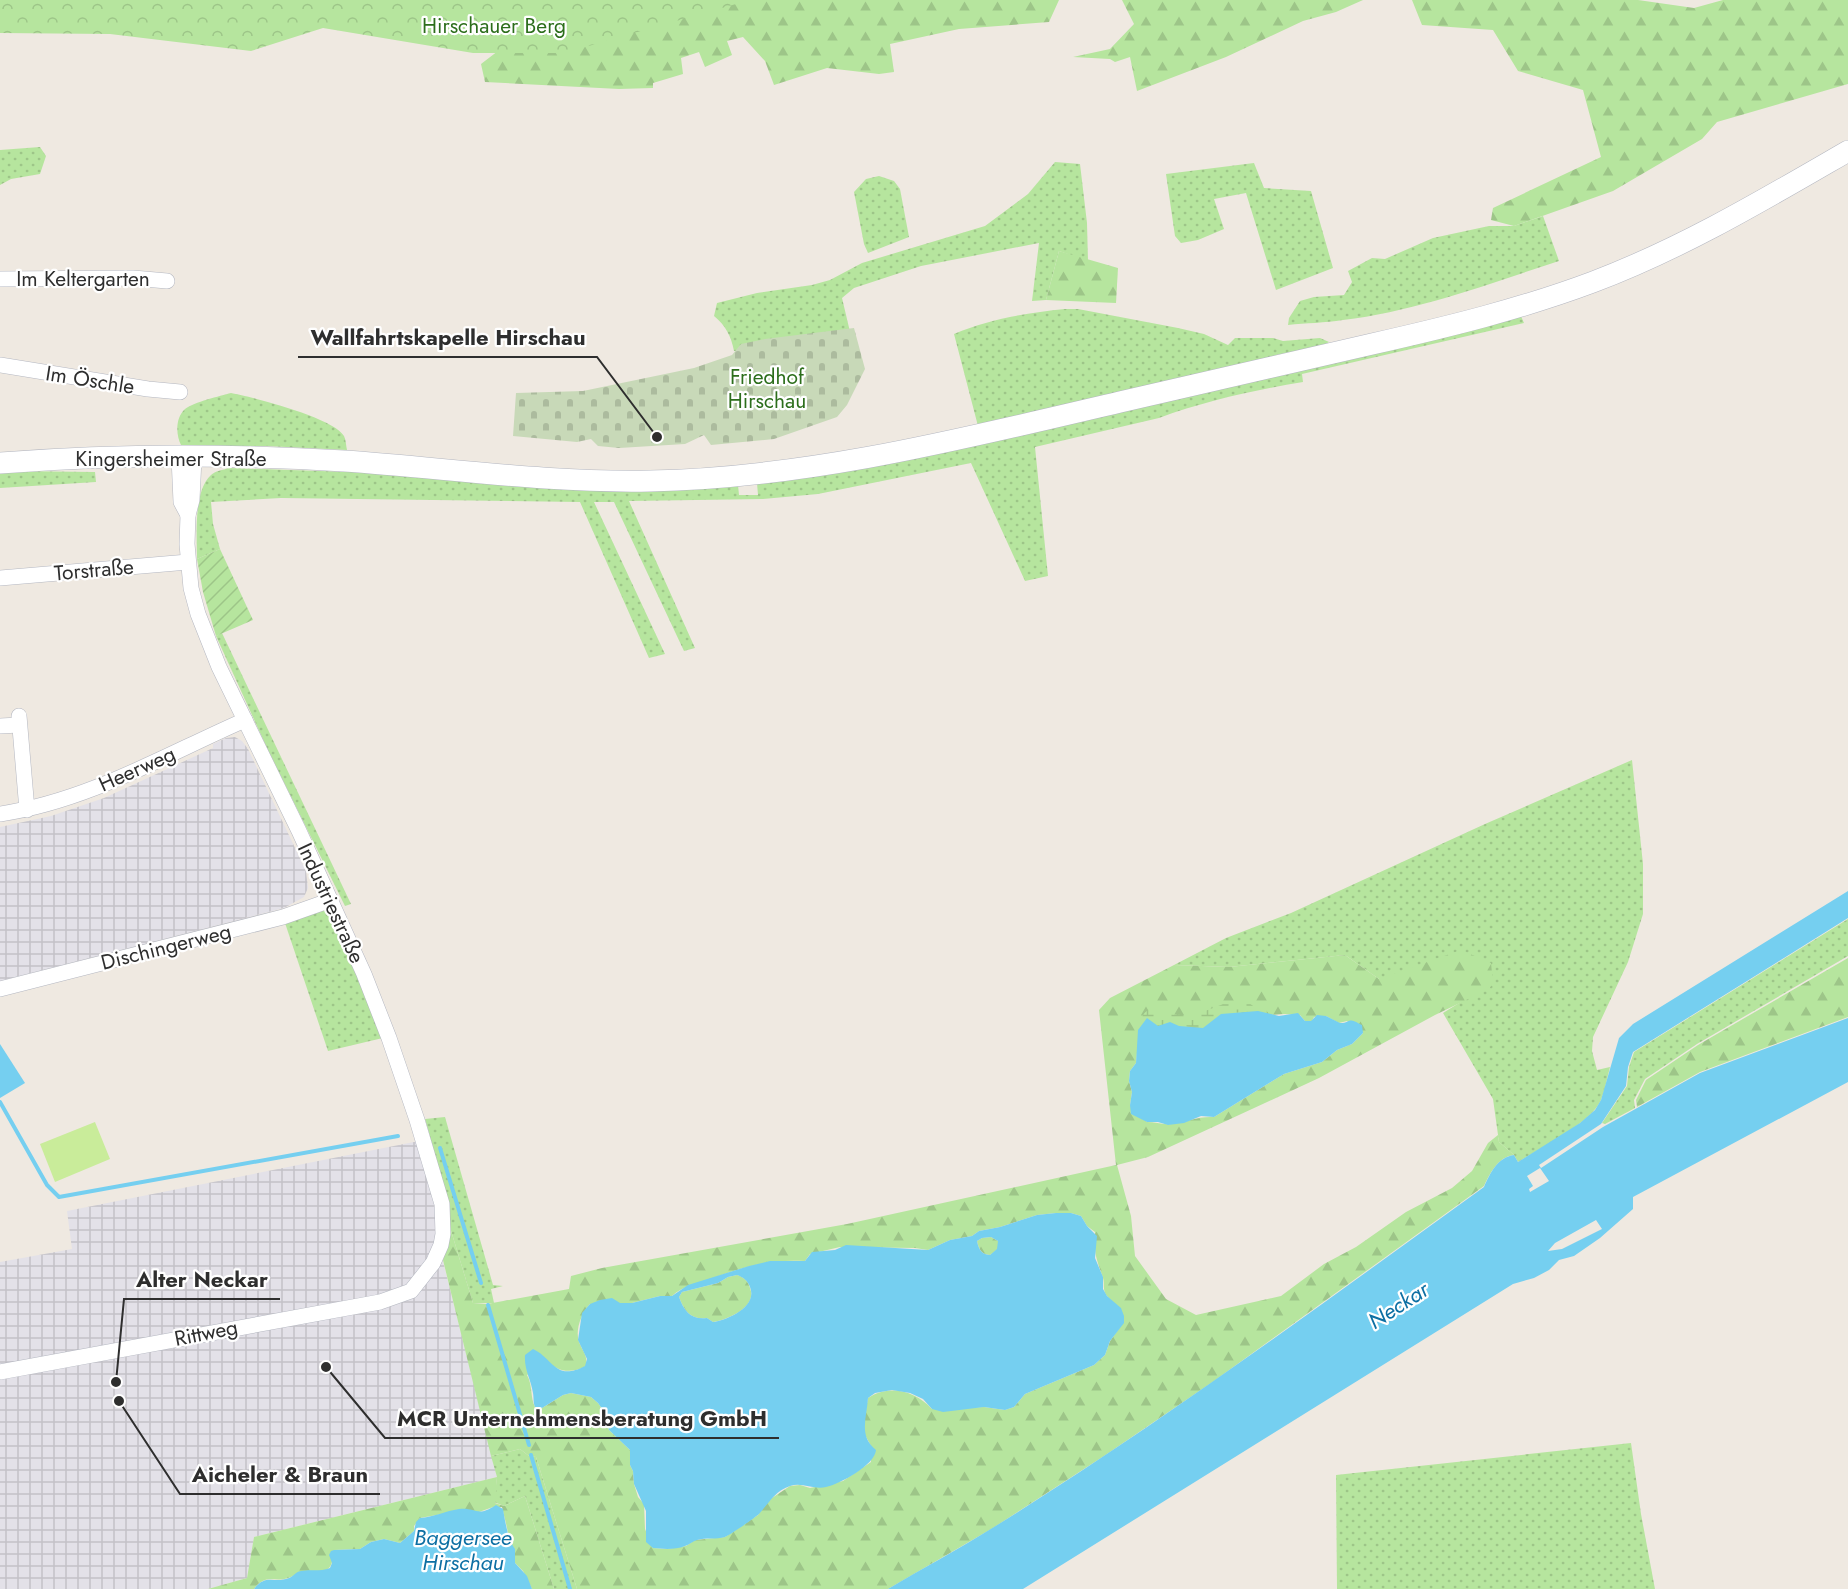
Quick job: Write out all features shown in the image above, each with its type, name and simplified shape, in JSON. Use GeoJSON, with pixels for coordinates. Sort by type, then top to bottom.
{"type":"FeatureCollection","features":[{"type":"Feature","properties":{"kind":"main road","name":"Kingersheimer Straße"},"geometry":{"type":"LineString","coordinates":[[0,463],[133,457],[272,458],[343,461],[567,479],[665,481],[785,470],[933,444],[1373,344],[1529,304],[1595,281],[1683,243],[1728,220],[1848,151]]}},
{"type":"Feature","properties":{"kind":"street","name":"Im Keltergarten"},"geometry":{"type":"LineString","coordinates":[[0,279],[134,278],[166,281]]}},
{"type":"Feature","properties":{"kind":"street","name":"Im Öschle"},"geometry":{"type":"LineString","coordinates":[[0,365],[180,392]]}},
{"type":"Feature","properties":{"kind":"street","name":"Industriestraße"},"geometry":{"type":"LineString","coordinates":[[187,458],[181,502],[188,515],[188,562],[194,602],[203,629],[364,974],[417,1120],[442,1204],[443,1234],[439,1252],[427,1272],[411,1291]]}},
{"type":"Feature","properties":{"kind":"street","name":"Torstraße"},"geometry":{"type":"LineString","coordinates":[[0,578],[188,562]]}},
{"type":"Feature","properties":{"kind":"street"},"geometry":{"type":"LineString","coordinates":[[0,726],[19,720],[27,810]]}},
{"type":"Feature","properties":{"kind":"street","name":"Heerweg"},"geometry":{"type":"LineString","coordinates":[[0,814],[27,810],[110,782],[245,720]]}},
{"type":"Feature","properties":{"kind":"street","name":"Dischingerweg"},"geometry":{"type":"LineString","coordinates":[[0,989],[283,917],[331,900]]}},
{"type":"Feature","properties":{"kind":"street","name":"Rittweg"},"geometry":{"type":"LineString","coordinates":[[0,1372],[289,1317],[365,1305],[411,1291]]}},
{"type":"Feature","properties":{"kind":"shaded area"},"geometry":{"type":"Polygon","coordinates":[[[235,737],[242,741],[248,749],[306,871],[308,888],[304,897],[284,908],[0,981],[0,827],[51,816],[104,798],[213,748],[213,744],[235,737]]]}},
{"type":"Feature","properties":{"kind":"shaded area"},"geometry":{"type":"Polygon","coordinates":[[[424,1140],[440,1205],[439,1245],[497,1477],[254,1537],[247,1578],[208,1589],[0,1589],[0,1262],[72,1249],[67,1211],[424,1140]]]}},
{"type":"Feature","properties":{"kind":"green space","name":"Hirschauer Berg"},"geometry":{"type":"Polygon","coordinates":[[[0,0],[750,0],[564,53],[473,53],[323,28],[251,51],[110,34],[0,33],[0,0]]]}},
{"type":"Feature","properties":{"kind":"green space"},"geometry":{"type":"Polygon","coordinates":[[[477,0],[1059,0],[1049,22],[959,29],[890,44],[894,72],[879,74],[827,68],[774,85],[765,61],[743,37],[727,41],[732,55],[705,67],[699,52],[681,58],[683,74],[653,83],[653,88],[619,89],[485,82],[481,64],[511,41],[477,0]]]}},
{"type":"Feature","properties":{"kind":"green space"},"geometry":{"type":"Polygon","coordinates":[[[1122,0],[1363,0],[1336,12],[1303,21],[1226,57],[1137,91],[1130,57],[1115,62],[1110,59],[1073,57],[1110,49],[1134,24],[1122,0]]]}},
{"type":"Feature","properties":{"kind":"green space"},"geometry":{"type":"Polygon","coordinates":[[[1412,0],[1638,0],[1694,8],[1723,0],[1848,0],[1848,84],[1717,122],[1702,139],[1613,191],[1514,226],[1491,220],[1493,208],[1601,157],[1583,90],[1518,71],[1493,30],[1422,25],[1412,0]]]}},
{"type":"Feature","properties":{"kind":"green space"},"geometry":{"type":"Polygon","coordinates":[[[40,147],[46,156],[40,174],[11,179],[0,185],[0,150],[40,147]]]}},
{"type":"Feature","properties":{"kind":"green space"},"geometry":{"type":"Polygon","coordinates":[[[1055,162],[1080,164],[1087,223],[1088,261],[1059,251],[1046,300],[1032,301],[1039,243],[921,266],[854,288],[842,298],[851,336],[768,350],[734,351],[727,332],[714,316],[717,303],[757,293],[830,280],[862,263],[985,226],[1028,194],[1055,162]]]}},
{"type":"Feature","properties":{"kind":"green space"},"geometry":{"type":"Polygon","coordinates":[[[1254,163],[1264,188],[1311,191],[1333,268],[1276,290],[1246,193],[1214,199],[1224,229],[1198,240],[1181,243],[1175,236],[1166,174],[1254,163]]]}},
{"type":"Feature","properties":{"kind":"green space"},"geometry":{"type":"Polygon","coordinates":[[[879,176],[894,181],[900,189],[909,237],[868,253],[864,244],[854,192],[866,179],[879,176]]]}},
{"type":"Feature","properties":{"kind":"green space"},"geometry":{"type":"Polygon","coordinates":[[[1543,216],[1559,261],[1452,296],[1398,310],[1336,321],[1288,325],[1289,318],[1300,301],[1314,297],[1344,295],[1352,282],[1348,271],[1372,258],[1385,259],[1433,238],[1489,226],[1514,226],[1543,216]]]}},
{"type":"Feature","properties":{"kind":"green space"},"geometry":{"type":"Polygon","coordinates":[[[1059,251],[1118,268],[1116,303],[1046,300],[1059,251]]]}},
{"type":"Feature","properties":{"kind":"green space"},"geometry":{"type":"Polygon","coordinates":[[[1078,309],[1178,328],[1204,334],[1228,345],[1235,338],[1273,338],[1283,341],[1320,338],[1329,342],[1320,347],[1276,355],[1276,357],[978,426],[954,334],[1008,317],[1078,309]]]}},
{"type":"Feature","properties":{"kind":"green space"},"geometry":{"type":"Polygon","coordinates":[[[1520,314],[1524,323],[1302,374],[1303,382],[1230,397],[1159,418],[1035,447],[1048,576],[1025,581],[971,463],[818,494],[763,499],[629,501],[695,648],[684,651],[614,502],[594,502],[665,654],[649,658],[580,502],[281,498],[211,502],[213,524],[220,549],[197,559],[197,515],[201,492],[211,475],[229,468],[738,485],[739,495],[758,495],[757,483],[1520,314]]]}},
{"type":"Feature","properties":{"kind":"green space","name":"Friedhof Hirschau"},"geometry":{"type":"Polygon","coordinates":[[[854,328],[865,369],[847,405],[837,417],[774,439],[711,445],[704,435],[685,444],[619,448],[598,446],[591,439],[577,442],[513,436],[516,393],[583,391],[694,368],[732,355],[741,344],[854,328]]]}},
{"type":"Feature","properties":{"kind":"green space"},"geometry":{"type":"Polygon","coordinates":[[[231,393],[292,409],[325,422],[344,436],[347,450],[266,446],[217,448],[181,445],[177,427],[179,417],[185,409],[231,393]]]}},
{"type":"Feature","properties":{"kind":"green space"},"geometry":{"type":"Polygon","coordinates":[[[0,472],[95,472],[96,482],[0,488],[0,472]]]}},
{"type":"Feature","properties":{"kind":"green space"},"geometry":{"type":"Polygon","coordinates":[[[220,549],[253,620],[216,636],[203,592],[197,559],[220,549]]]}},
{"type":"Feature","properties":{"kind":"green space"},"geometry":{"type":"Polygon","coordinates":[[[222,633],[351,904],[345,906],[267,748],[216,636],[222,633]]]}},
{"type":"Feature","properties":{"kind":"green space"},"geometry":{"type":"Polygon","coordinates":[[[1632,760],[1643,864],[1643,914],[1628,962],[1593,1037],[1592,1051],[1597,1070],[1610,1067],[1604,1092],[1596,1108],[1576,1126],[1518,1162],[1514,1155],[1499,1142],[1493,1099],[1443,1013],[1464,1000],[1379,979],[1345,955],[1229,967],[1174,965],[1226,938],[1291,913],[1632,760]]]}},
{"type":"Feature","properties":{"kind":"green space"},"geometry":{"type":"Polygon","coordinates":[[[334,907],[387,1037],[328,1051],[284,920],[334,907]]]}},
{"type":"Feature","properties":{"kind":"green space"},"geometry":{"type":"Polygon","coordinates":[[[1848,919],[1848,956],[1697,1044],[1645,1079],[1634,1100],[1635,1108],[1605,1124],[1602,1123],[1627,1086],[1629,1067],[1634,1052],[1848,919]]]}},
{"type":"Feature","properties":{"kind":"green space"},"geometry":{"type":"Polygon","coordinates":[[[1461,950],[1491,963],[1493,983],[1489,989],[1435,1015],[1319,1078],[1148,1157],[1117,1165],[1131,1216],[1135,1256],[1166,1299],[1196,1315],[1281,1296],[1324,1264],[1356,1247],[1406,1212],[1452,1188],[1472,1171],[1488,1143],[1498,1135],[1499,1142],[1514,1155],[1499,1162],[1484,1186],[1214,1381],[993,1528],[888,1589],[577,1589],[536,1457],[529,1456],[520,1449],[491,1456],[443,1260],[448,1241],[449,1224],[473,1303],[487,1304],[569,1289],[571,1276],[602,1268],[847,1224],[1116,1165],[1099,1010],[1110,998],[1174,965],[1229,967],[1345,955],[1379,979],[1461,950]],[[1270,1015],[1137,1053],[1136,1063],[1130,1071],[1129,1081],[1132,1092],[1130,1105],[1147,1122],[1171,1124],[1214,1117],[1284,1074],[1322,1062],[1337,1050],[1352,1044],[1363,1033],[1347,1021],[1339,1023],[1326,1016],[1314,1017],[1312,1021],[1305,1021],[1300,1015],[1270,1015]],[[1056,1213],[1037,1215],[979,1231],[972,1236],[950,1240],[928,1250],[840,1247],[810,1254],[805,1261],[779,1261],[745,1268],[690,1286],[672,1296],[660,1296],[632,1303],[590,1304],[578,1327],[579,1342],[586,1357],[586,1366],[565,1371],[547,1361],[527,1375],[533,1403],[535,1407],[542,1408],[563,1395],[571,1393],[591,1397],[598,1403],[603,1410],[609,1430],[630,1450],[634,1484],[638,1497],[644,1504],[645,1529],[653,1548],[667,1549],[686,1546],[695,1540],[725,1537],[758,1515],[769,1500],[790,1486],[800,1485],[810,1488],[843,1481],[871,1462],[871,1446],[864,1433],[864,1420],[868,1398],[876,1394],[893,1391],[910,1394],[932,1409],[984,1407],[1005,1410],[1014,1407],[1025,1394],[1094,1365],[1105,1355],[1110,1341],[1123,1323],[1120,1309],[1105,1292],[1104,1280],[1095,1251],[1095,1232],[1087,1226],[1081,1216],[1056,1213]]]}},
{"type":"Feature","properties":{"kind":"green space"},"geometry":{"type":"Polygon","coordinates":[[[1848,958],[1848,1017],[1700,1072],[1637,1107],[1636,1100],[1646,1080],[1698,1045],[1848,958]]]}},
{"type":"Feature","properties":{"kind":"green space"},"geometry":{"type":"Polygon","coordinates":[[[1226,1003],[1249,1003],[1256,1008],[1265,1009],[1270,1015],[1258,1011],[1221,1014],[1203,1028],[1179,1026],[1174,1022],[1158,1026],[1147,1018],[1142,1023],[1142,1017],[1153,1007],[1159,1013],[1192,1016],[1226,1003]]]}},
{"type":"Feature","properties":{"kind":"green space"},"geometry":{"type":"Polygon","coordinates":[[[445,1117],[493,1285],[503,1286],[491,1289],[494,1303],[473,1303],[449,1224],[449,1204],[425,1119],[445,1117]]]}},
{"type":"Feature","properties":{"kind":"green space"},"geometry":{"type":"Polygon","coordinates":[[[95,1122],[110,1159],[55,1182],[40,1144],[95,1122]]]}},
{"type":"Feature","properties":{"kind":"green space"},"geometry":{"type":"Polygon","coordinates":[[[991,1237],[998,1241],[998,1249],[990,1255],[984,1254],[977,1241],[991,1237]]]}},
{"type":"Feature","properties":{"kind":"green space"},"geometry":{"type":"Polygon","coordinates":[[[737,1275],[747,1281],[751,1295],[746,1307],[740,1311],[726,1319],[713,1322],[707,1318],[692,1316],[683,1306],[679,1297],[682,1292],[718,1283],[737,1275]]]}},
{"type":"Feature","properties":{"kind":"green space"},"geometry":{"type":"Polygon","coordinates":[[[1631,1443],[1655,1589],[1337,1589],[1336,1475],[1631,1443]]]}},
{"type":"Feature","properties":{"kind":"green space"},"geometry":{"type":"Polygon","coordinates":[[[520,1449],[529,1456],[536,1457],[577,1589],[554,1589],[525,1496],[504,1506],[494,1502],[497,1477],[491,1456],[520,1449]]]}},
{"type":"Feature","properties":{"kind":"green space"},"geometry":{"type":"Polygon","coordinates":[[[497,1477],[495,1503],[504,1506],[525,1496],[554,1589],[532,1589],[523,1571],[515,1563],[515,1552],[509,1542],[502,1507],[493,1507],[479,1512],[456,1510],[420,1518],[414,1526],[414,1531],[400,1543],[384,1539],[371,1542],[360,1549],[334,1550],[332,1562],[324,1571],[303,1571],[283,1579],[262,1581],[254,1589],[208,1589],[247,1578],[254,1537],[497,1477]]]}},
{"type":"Feature","properties":{"kind":"water","name":"Neckar"},"geometry":{"type":"Polygon","coordinates":[[[1848,891],[1848,918],[1633,1052],[1628,1067],[1626,1086],[1601,1124],[1539,1165],[1541,1168],[1603,1127],[1700,1073],[1848,1018],[1848,1082],[1633,1197],[1633,1209],[1600,1238],[1574,1256],[1559,1260],[1549,1270],[1534,1278],[1513,1284],[1023,1589],[888,1589],[994,1527],[1181,1404],[1484,1187],[1492,1171],[1503,1159],[1514,1155],[1518,1162],[1580,1123],[1595,1110],[1601,1100],[1619,1038],[1633,1024],[1848,891]],[[1540,1168],[1527,1176],[1533,1186],[1529,1189],[1530,1192],[1549,1181],[1540,1168]],[[1596,1220],[1555,1243],[1548,1251],[1562,1249],[1602,1229],[1596,1220]]]}},
{"type":"Feature","properties":{"kind":"water"},"geometry":{"type":"Polygon","coordinates":[[[1258,1011],[1279,1016],[1298,1013],[1305,1021],[1311,1021],[1317,1015],[1326,1016],[1340,1023],[1354,1021],[1362,1025],[1363,1033],[1352,1044],[1337,1050],[1322,1062],[1284,1074],[1214,1117],[1201,1116],[1184,1123],[1168,1125],[1147,1122],[1131,1114],[1130,1071],[1136,1063],[1138,1030],[1147,1018],[1158,1026],[1170,1022],[1179,1026],[1203,1028],[1221,1014],[1258,1011]]]}},
{"type":"Feature","properties":{"kind":"water"},"geometry":{"type":"Polygon","coordinates":[[[0,1044],[25,1083],[0,1098],[0,1044]]]}},
{"type":"Feature","properties":{"kind":"water"},"geometry":{"type":"Polygon","coordinates":[[[1071,1213],[1081,1216],[1097,1236],[1095,1258],[1103,1277],[1103,1289],[1107,1296],[1121,1308],[1124,1316],[1124,1323],[1110,1341],[1105,1355],[1094,1365],[1025,1394],[1014,1407],[1005,1410],[984,1407],[943,1412],[932,1409],[923,1399],[910,1393],[892,1390],[875,1393],[868,1398],[865,1419],[867,1439],[876,1450],[870,1462],[848,1478],[832,1485],[822,1488],[794,1485],[785,1488],[776,1494],[757,1516],[725,1537],[700,1539],[677,1548],[653,1548],[646,1542],[646,1511],[634,1484],[630,1450],[609,1430],[603,1410],[598,1403],[591,1397],[571,1393],[563,1395],[542,1408],[535,1407],[525,1355],[533,1349],[561,1370],[575,1370],[585,1366],[587,1359],[578,1340],[582,1313],[590,1304],[600,1300],[612,1298],[620,1303],[632,1303],[660,1296],[672,1296],[688,1285],[749,1266],[770,1261],[805,1261],[812,1252],[835,1250],[846,1245],[928,1250],[950,1240],[972,1236],[979,1231],[1037,1215],[1071,1213]],[[991,1237],[977,1241],[984,1254],[990,1255],[997,1249],[998,1241],[991,1237]],[[737,1275],[718,1283],[682,1292],[679,1297],[683,1306],[692,1316],[707,1318],[713,1322],[740,1311],[750,1301],[751,1294],[748,1283],[737,1275]]]}},
{"type":"Feature","properties":{"kind":"water","name":"Baggersee Hirschau"},"geometry":{"type":"Polygon","coordinates":[[[496,1505],[503,1509],[509,1536],[515,1549],[515,1563],[527,1576],[532,1589],[254,1589],[262,1581],[284,1580],[305,1570],[330,1568],[332,1563],[329,1555],[334,1550],[360,1549],[371,1542],[384,1539],[400,1543],[414,1531],[416,1522],[420,1518],[459,1509],[485,1511],[496,1505]]]}},
{"type":"Feature","properties":{"kind":"waterway"},"geometry":{"type":"LineString","coordinates":[[0,1102],[47,1185],[59,1197],[398,1136]]}},
{"type":"Feature","properties":{"kind":"waterway"},"geometry":{"type":"LineString","coordinates":[[440,1148],[481,1283]]}},
{"type":"Feature","properties":{"kind":"waterway"},"geometry":{"type":"LineString","coordinates":[[488,1305],[529,1445]]}},
{"type":"Feature","properties":{"kind":"waterway"},"geometry":{"type":"LineString","coordinates":[[531,1455],[570,1589]]}},
{"type":"Feature","properties":{"kind":"place","name":"Wallfahrtskapelle Hirschau"},"geometry":{"type":"Point","coordinates":[657,437]}},
{"type":"Feature","properties":{"kind":"place","name":"MCR Unternehmensberatung GmbH"},"geometry":{"type":"Point","coordinates":[326,1367]}},
{"type":"Feature","properties":{"kind":"place","name":"Alter Neckar"},"geometry":{"type":"Point","coordinates":[116,1382]}},
{"type":"Feature","properties":{"kind":"place","name":"Aicheler & Braun"},"geometry":{"type":"Point","coordinates":[119,1401]}}]}
